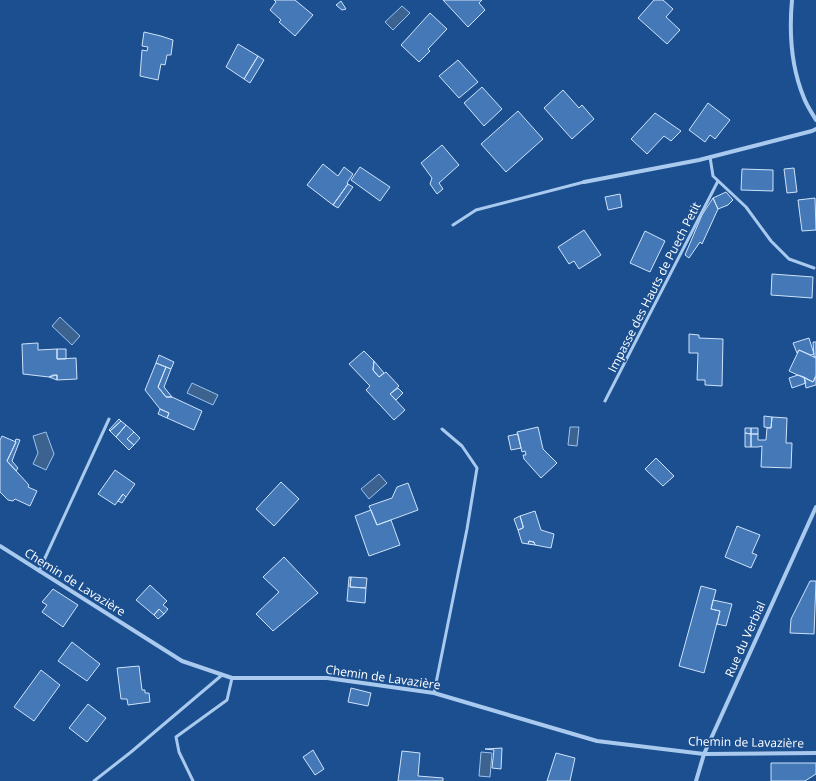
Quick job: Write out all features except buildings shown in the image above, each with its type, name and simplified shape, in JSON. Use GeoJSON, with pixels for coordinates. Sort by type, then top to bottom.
{"type":"FeatureCollection","features":[{"type":"Feature","properties":{"kind":"street"},"geometry":{"type":"LineString","coordinates":[[792,0],[790,34],[794,68],[804,98],[816,120]]}},
{"type":"Feature","properties":{"kind":"street"},"geometry":{"type":"LineString","coordinates":[[584,182],[710,157],[816,129]]}},
{"type":"Feature","properties":{"kind":"street","name":"Rue du Verbial"},"geometry":{"type":"LineString","coordinates":[[696,781],[704,754],[816,507]]}},
{"type":"Feature","properties":{"kind":"street","name":"Chemin de Lavazière"},"geometry":{"type":"LineString","coordinates":[[0,546],[182,661],[232,678],[327,678],[434,693],[597,741],[704,754],[816,753]]}},
{"type":"Feature","properties":{"kind":"lane"},"geometry":{"type":"LineString","coordinates":[[710,157],[713,176],[746,208],[771,241],[789,258],[814,268]]}},
{"type":"Feature","properties":{"kind":"lane","name":"Impasse des Hauts de Puech Petit"},"geometry":{"type":"LineString","coordinates":[[605,401],[718,181]]}},
{"type":"Feature","properties":{"kind":"lane"},"geometry":{"type":"LineString","coordinates":[[453,225],[476,210],[584,182]]}},
{"type":"Feature","properties":{"kind":"lane"},"geometry":{"type":"LineString","coordinates":[[39,571],[109,419]]}},
{"type":"Feature","properties":{"kind":"lane"},"geometry":{"type":"LineString","coordinates":[[434,693],[467,529],[477,468],[462,446],[442,429]]}},
{"type":"Feature","properties":{"kind":"lane"},"geometry":{"type":"LineString","coordinates":[[94,781],[137,748],[222,674]]}},
{"type":"Feature","properties":{"kind":"lane"},"geometry":{"type":"LineString","coordinates":[[193,781],[179,752],[176,737],[227,700],[232,678]]}},
{"type":"Feature","properties":{"kind":"water"},"geometry":{"type":"Polygon","coordinates":[[[402,6],[410,13],[393,30],[385,22],[402,6]]]}},
{"type":"Feature","properties":{"kind":"water"},"geometry":{"type":"Polygon","coordinates":[[[60,317],[80,336],[72,345],[52,326],[60,317]]]}},
{"type":"Feature","properties":{"kind":"water"},"geometry":{"type":"Polygon","coordinates":[[[192,383],[218,395],[213,405],[187,393],[192,383]]]}},
{"type":"Feature","properties":{"kind":"water"},"geometry":{"type":"Polygon","coordinates":[[[570,427],[579,427],[577,446],[568,445],[570,427]]]}},
{"type":"Feature","properties":{"kind":"water"},"geometry":{"type":"Polygon","coordinates":[[[46,432],[54,454],[46,470],[33,464],[38,453],[33,436],[46,432]]]}},
{"type":"Feature","properties":{"kind":"water"},"geometry":{"type":"Polygon","coordinates":[[[379,474],[387,483],[369,499],[361,489],[379,474]]]}},
{"type":"Feature","properties":{"kind":"water"},"geometry":{"type":"Polygon","coordinates":[[[481,752],[492,753],[490,777],[479,776],[481,752]]]}}]}
